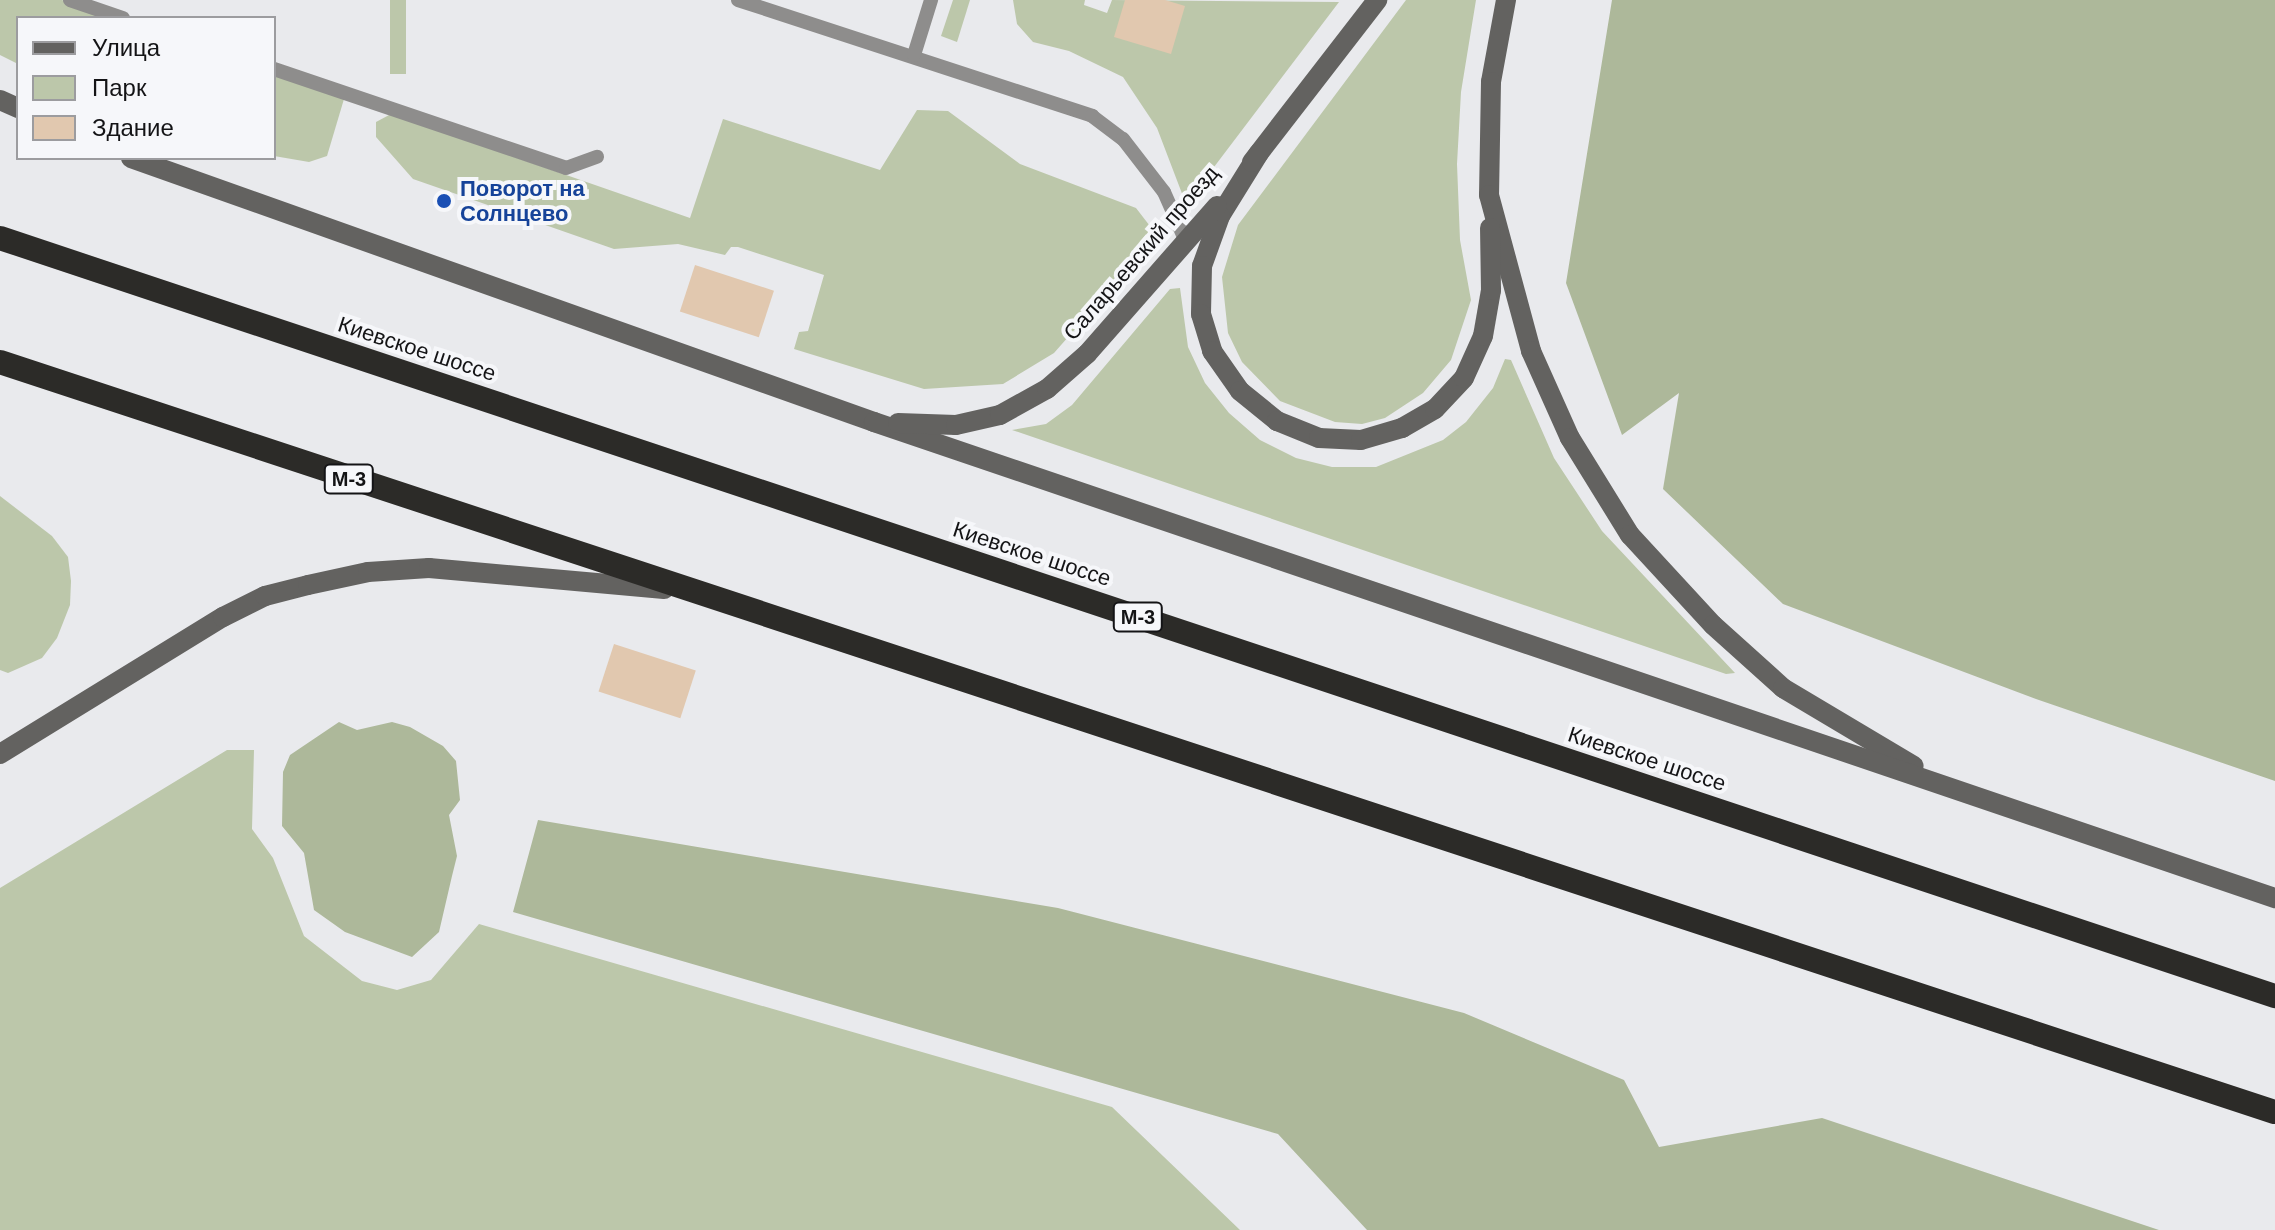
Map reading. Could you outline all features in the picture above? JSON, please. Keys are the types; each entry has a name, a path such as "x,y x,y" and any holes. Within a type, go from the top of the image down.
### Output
{"highway":[{"name":"Киевское шоссе","path":"0,238 2275,996"},
{"name":"М-3","path":"0,362 698,596 2275,1112"}],"main road":[{"name":"Саларьевский проезд","path":"874,422 956,425 1012,409 1047,389 1087,354 1187,244 1377,0"},
{"path":"1259,153 1220,216 1202,266 1201,314 1212,351 1240,391 1277,421 1319,438 1361,440 1402,428 1435,409 1464,378 1483,336 1491,290 1491,82 1506,0"},
{"path":"137,160 874,422 2275,898"},
{"path":"1489,195 1531,351 1570,438 1630,535 1713,625 1783,688 1867,742 1975,798"},
{"path":"0,754 223,617 265,596 308,585 368,572 445,568 698,596"}],"lane":[{"path":"70,0 117,16"},
{"path":"738,0 914,55 1092,116 1123,139 1164,192 1187,244"},
{"path":"914,55 931,0"},
{"path":"276,70 566,168 597,157"}],"green space":[{"path":"0,0 62,0 107,16 16,16 16,63 0,55"},
{"path":"390,0 406,0 406,74 390,74"},
{"path":"953,0 970,0 957,42 941,36"},
{"path":"1013,0 1085,0 1084,5 1107,13 1112,0 1339,2 1186,204 1157,128 1123,77 1069,51 1033,42 1017,24"},
{"path":"1406,0 1476,0 1461,92 1457,164 1460,240 1471,300 1451,360 1423,393 1385,418 1362,424 1335,422 1280,401 1242,362 1228,333 1222,277 1238,225"},
{"path":"1612,0 2275,0 2275,781 2036,699 1783,604 1663,489 1679,393 1622,435 1566,283"},
{"path":"276,75 344,99 327,156 309,162 276,156"},
{"path":"917,110 948,111 1020,164 1136,208 1153,230 1151,243 1054,353 1003,384 924,389 794,349 799,332 808,331 824,275 738,247 731,247 725,255 678,244 614,249 413,179 376,137 376,122 391,114 690,218 723,119 880,170"},
{"path":"1180,288 1188,347 1205,383 1229,413 1260,440 1296,458 1332,467 1376,467 1443,440 1466,422 1493,388 1505,359 1511,360 1554,458 1602,531 1735,673 1726,674 1012,430 1046,424 1072,405 1170,289"},
{"path":"0,496 52,536 68,557 71,581 70,605 57,638 42,658 8,673 0,670"},
{"path":"339,722 357,730 392,722 410,727 443,746 456,761 460,800 449,815 457,856 439,932 412,957 345,932 314,910 304,853 282,826 283,772 290,755"},
{"path":"227,750 254,750 252,829 273,858 304,936 362,981 397,990 431,980 479,924 1112,1107 1240,1230 0,1230 0,888"},
{"path":"538,820 1058,908 1464,1013 1624,1080 1659,1147 1822,1118 2159,1230 1367,1230 1278,1134 513,912"}],"building":[{"path":"1125,0 1165,0 1185,6 1171,54 1114,37"},
{"path":"695,265 774,291 759,337 680,312"},
{"path":"614,644 696,671 680,718 599,692"}],"place":[{"name":"Поворот на Солнцево","path":"444,201"}]}
